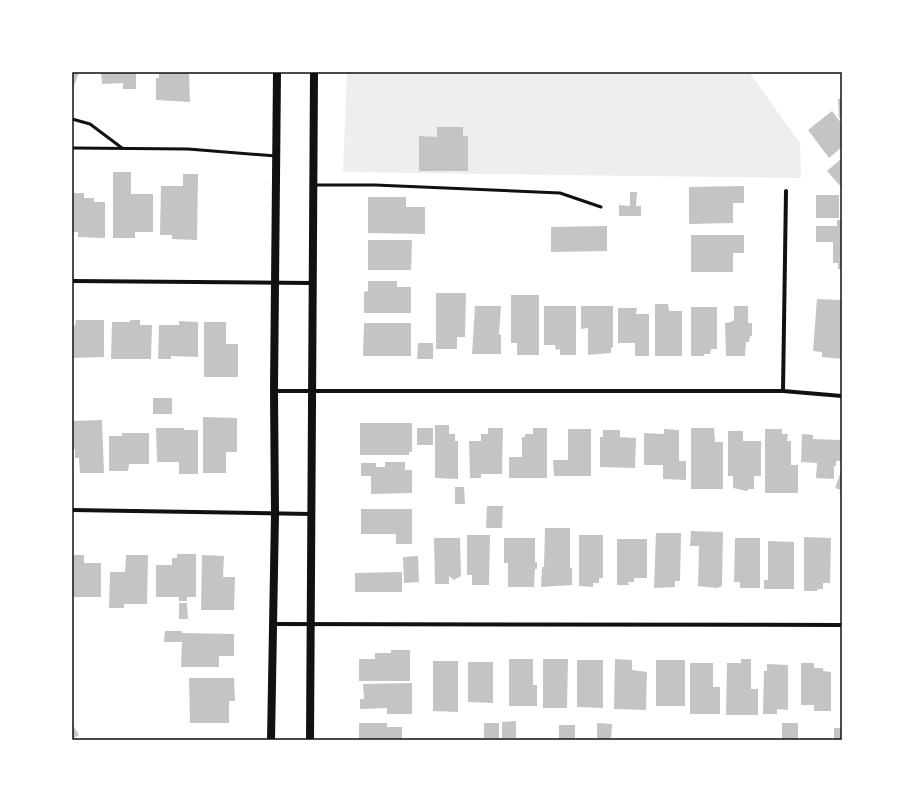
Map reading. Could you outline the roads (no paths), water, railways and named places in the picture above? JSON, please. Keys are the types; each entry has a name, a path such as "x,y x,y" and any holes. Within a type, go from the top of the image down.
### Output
{"main road":[{"path":"271,740 275,514 274,391 277,72"},
{"path":"310,740 314,72"}],"street":[{"path":"783,391 786,191"},
{"path":"72,281 313,283"},
{"path":"274,391 783,391 842,396"},
{"path":"72,510 312,514"},
{"path":"274,624 842,625"}],"lane":[{"path":"72,119 90,124 122,148"},
{"path":"72,148 188,149 277,156"},
{"path":"313,185 375,185 560,193 601,207"}]}
